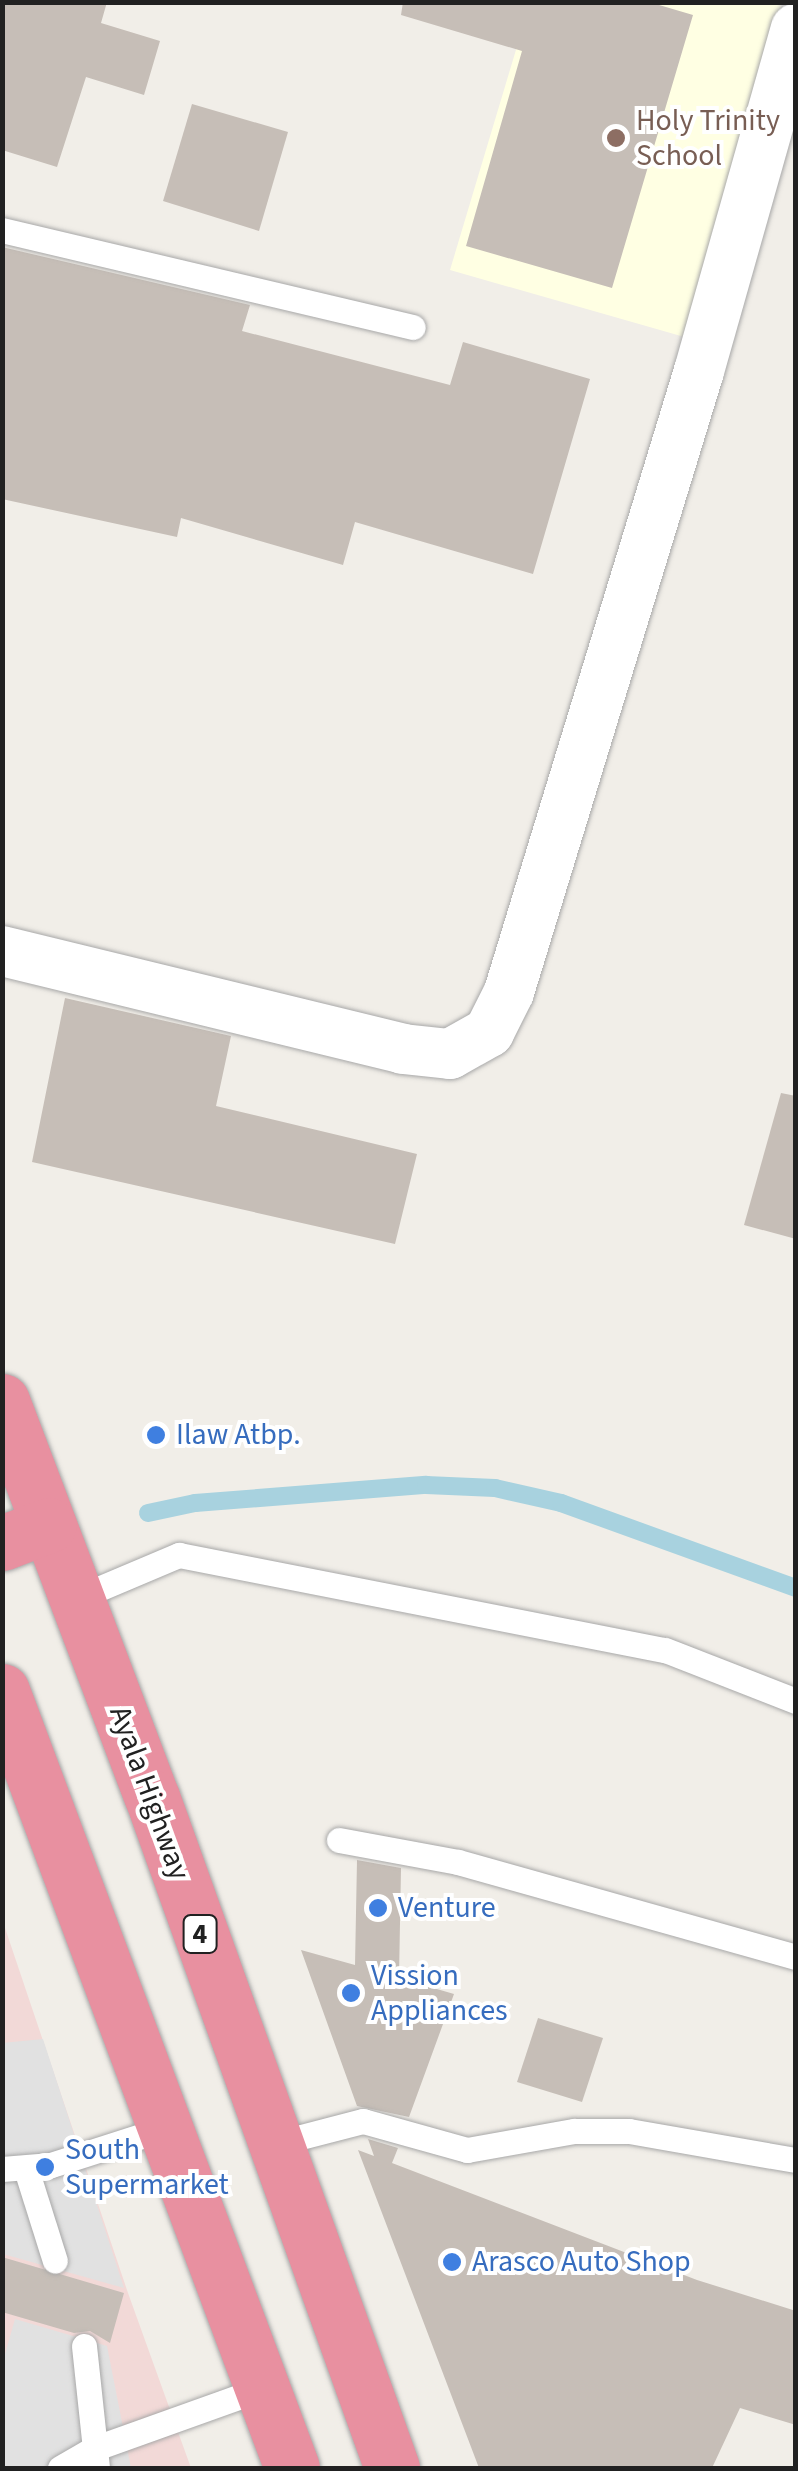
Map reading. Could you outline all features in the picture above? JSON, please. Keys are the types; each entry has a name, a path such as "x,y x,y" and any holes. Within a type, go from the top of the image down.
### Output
{"highway":[{"name":"Ayala Highway","path":"2,1402 26,1534 76,1598 392,2468"},
{"path":"2,1691 292,2468"}],"street":[{"path":"2,951 404,1049 450,1054 490,1032 509,992 601,691 796,28"}],"lane":[{"path":"2,230 413,328"},
{"path":"76,1598 179,1556 665,1650 796,1701"},
{"path":"340,1840 458,1862 796,1958"},
{"path":"274,2144 363,2121 467,2150 574,2131 629,2131 796,2160"},
{"path":"55,2262 14,2169 166,2128"},
{"path":"84,2346 95,2459"},
{"path":"60,2468 95,2459 261,2389"}],"shaded area":[{"name":"Holy Trinity School","path":"768,2 781,6 688,338 450,270 530,3"},
{"name":"South Supermarket","path":"2,1919 128,2293 191,2468 3,2468"},
{"path":"43,2039 124,2288 3,2254 2,2043"},
{"path":"15,2319 107,2346 131,2468 3,2468 3,2361"}],"building":[{"path":"2,2 107,2 101,23 160,41 144,95 86,77 57,167 2,150"},
{"path":"403,2 649,2 693,15 612,288 466,246 522,51 401,15"},
{"path":"192,104 288,132 259,231 163,201"},
{"path":"2,247 250,305 242,331 450,385 463,342 590,379 533,574 355,522 343,565 181,518 177,537 2,499"},
{"path":"65,998 231,1036 216,1106 417,1154 395,1244 32,1162"},
{"path":"781,1093 796,1096 796,1239 744,1225"},
{"path":"357,1860 401,1868 399,1978 454,1994 409,2117 357,2106 301,1950 355,1965"},
{"path":"538,2018 603,2038 582,2102 517,2082"},
{"path":"368,2139 398,2148 392,2163 697,2280 796,2311 796,2425 740,2408 712,2468 479,2468 358,2150 374,2156"},
{"path":"2,2257 124,2293 110,2343 90,2331 74,2333 2,2312"}],"waterway":[{"path":"148,1513 195,1503 426,1485 495,1488 561,1503 796,1588"}],"place":[{"name":"Holy Trinity School","path":"616,138"},
{"name":"Ilaw Atbp.","path":"156,1435"},
{"name":"Venture","path":"378,1908"},
{"name":"Vission Appliances","path":"351,1993"},
{"name":"South Supermarket","path":"45,2167"},
{"name":"Arasco Auto Shop","path":"452,2262"}]}
